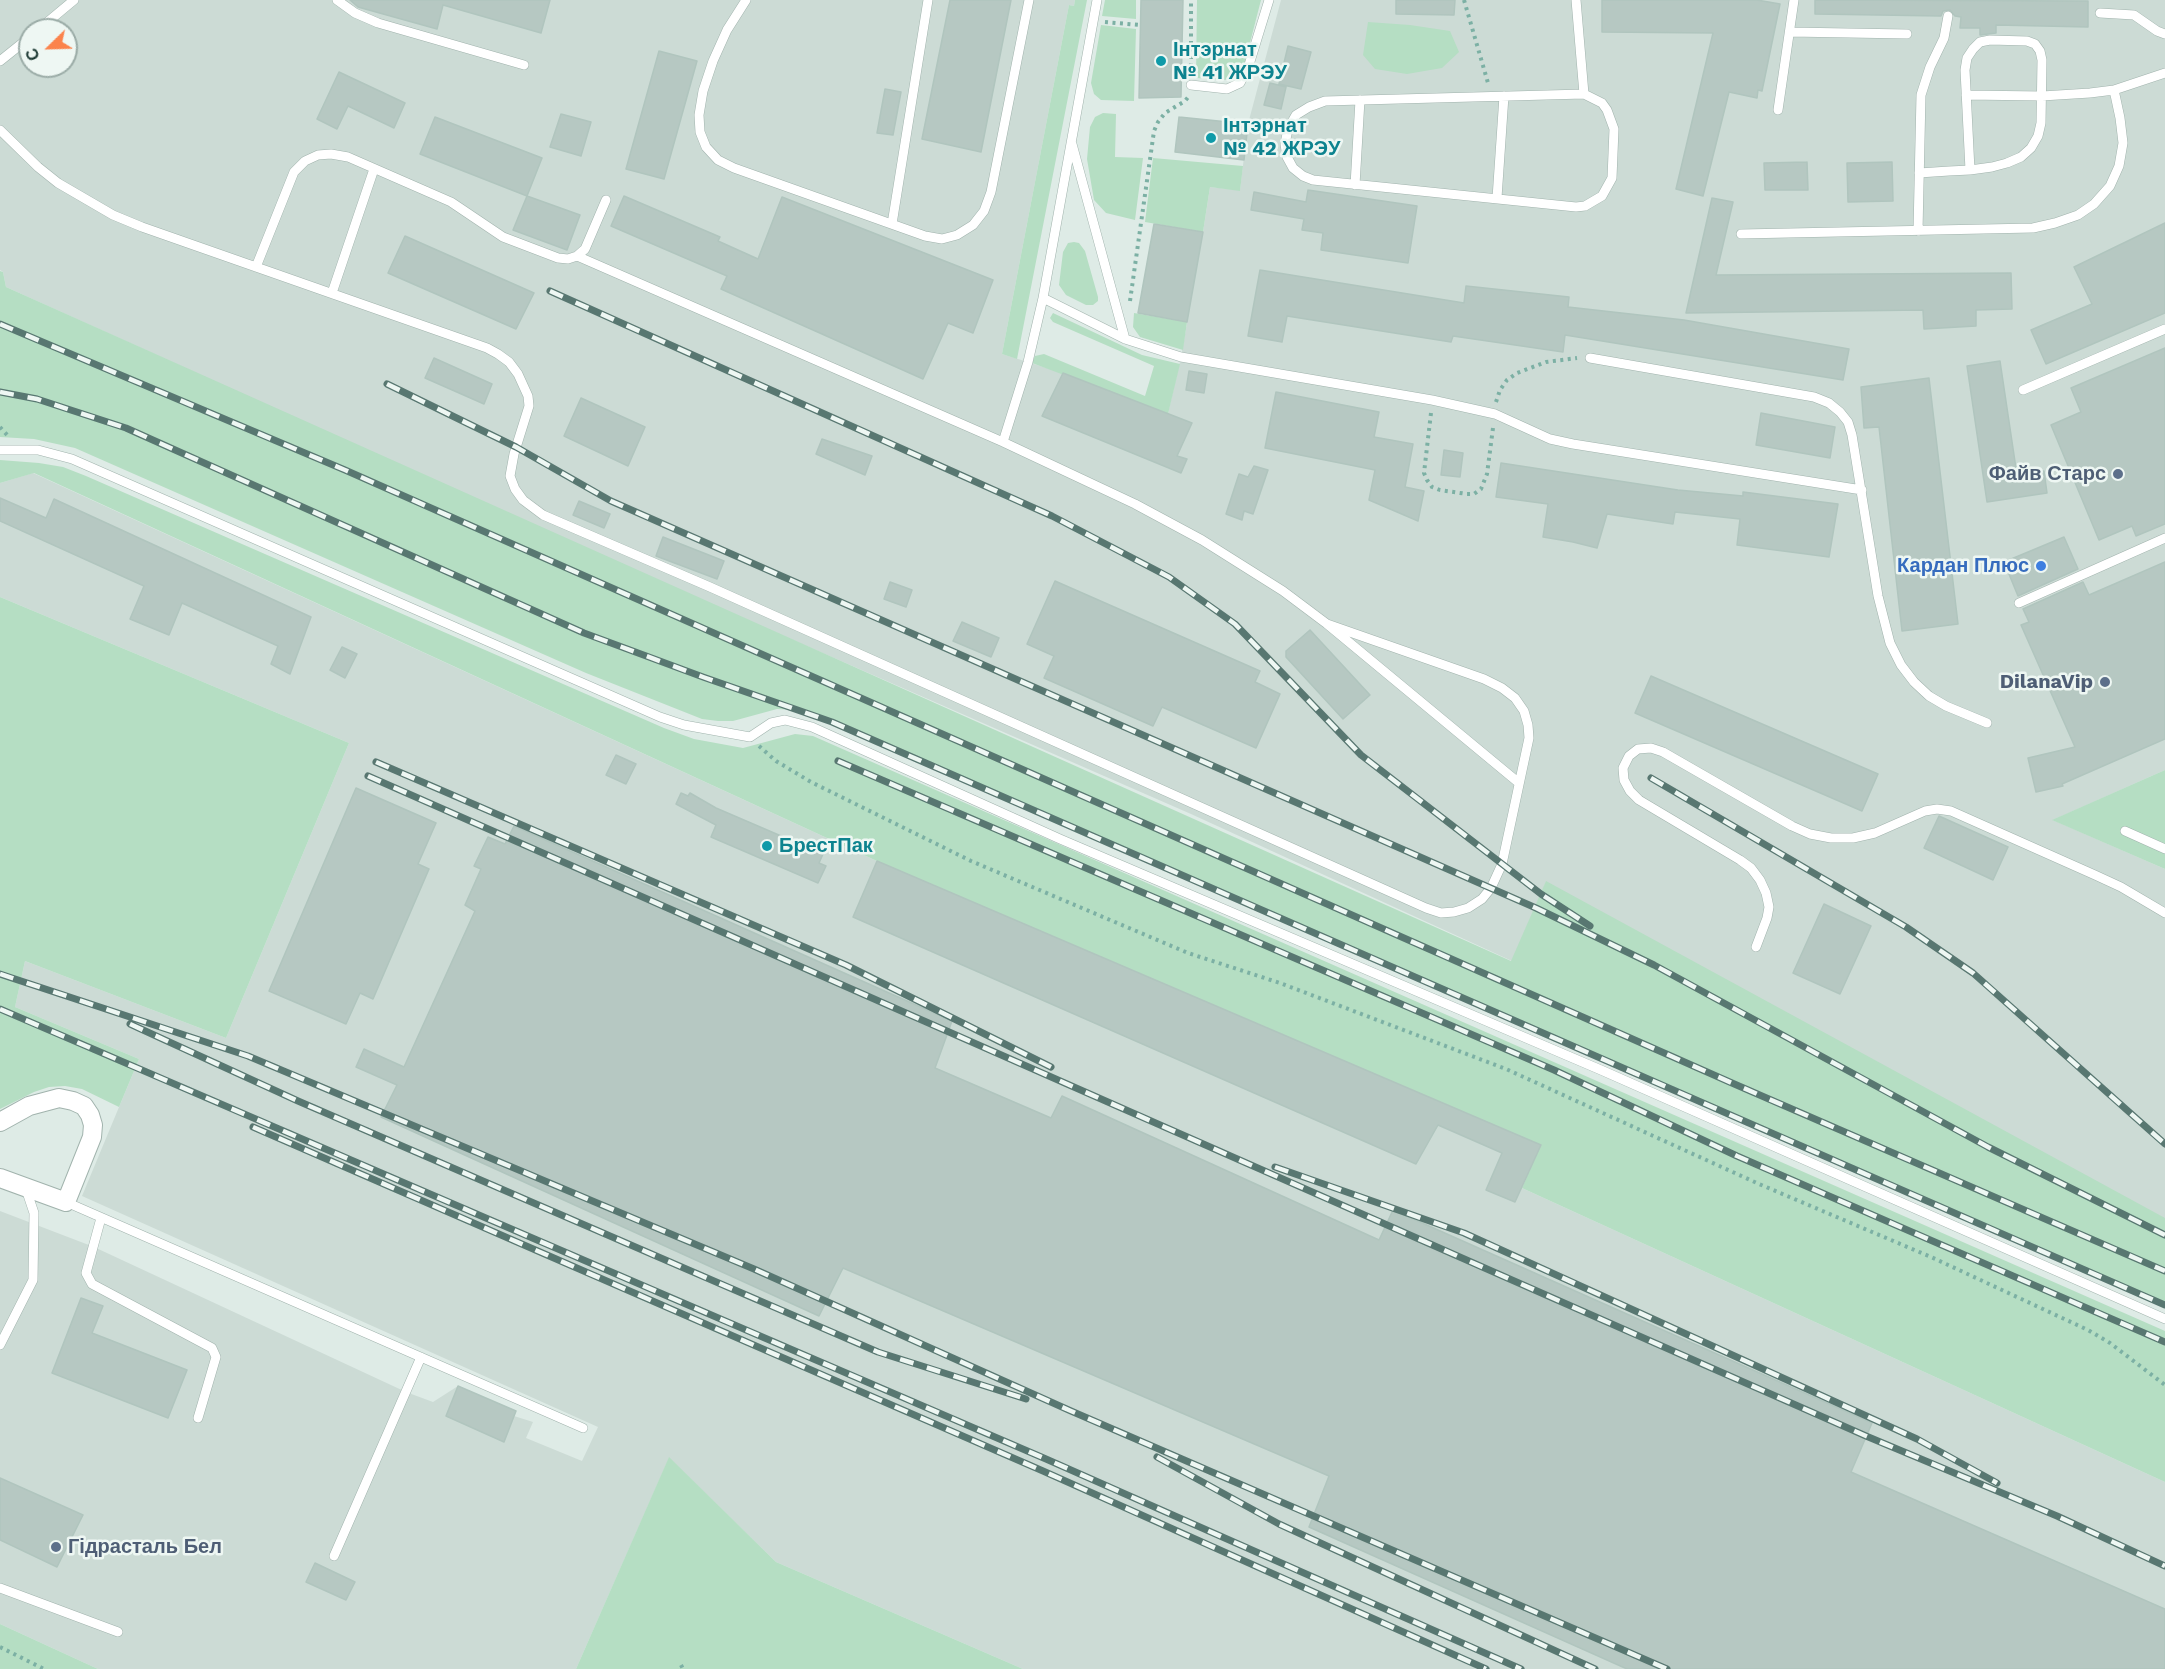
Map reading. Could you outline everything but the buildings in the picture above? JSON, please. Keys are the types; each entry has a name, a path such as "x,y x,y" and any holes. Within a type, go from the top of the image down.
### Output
{"street":[{"path":"0,1122 14,1113 45,1100 59,1098 84,1106 93,1125 92,1137 66,1202 0,1178"}],"lane":[{"path":"53,18 75,0"},
{"path":"337,0 355,13 378,23 524,65"},
{"path":"746,0 727,30 703,91 699,115 700,132 706,147 718,160 734,168 925,236 942,238 957,235 973,225 984,211 991,192 1029,0"},
{"path":"892,224 928,0"},
{"path":"1003,442 1028,362 1043,298 1097,0"},
{"path":"1191,85 1227,89 1240,83 1248,68 1269,0"},
{"path":"1576,0 1584,94"},
{"path":"1778,110 1794,0"},
{"path":"2100,13 2134,15 2165,34"},
{"path":"1918,231 1921,95 1930,67 1944,38 1948,16"},
{"path":"1790,32 1907,34"},
{"path":"1919,172 1970,170 2007,164 2021,157 2031,148 2038,136 2041,123 2042,60 2035,44 2027,41 1980,42 1967,58 1965,70 1970,170"},
{"path":"0,62 18,47"},
{"path":"1966,95 2065,96 2114,90 2165,73"},
{"path":"1741,234 2033,228 2078,215 2094,204 2110,186 2120,166 2122,143 2114,90"},
{"path":"1584,94 1602,103 1614,129 1612,178 1602,196 1585,206 1576,207 1313,180 1293,168 1287,157 1285,144 1288,129 1296,115 1309,107 1325,102 1504,96 1584,94"},
{"path":"1497,198 1504,96"},
{"path":"1355,185 1360,100"},
{"path":"0,130 58,183 104,210 142,227 487,348 509,362 524,386 529,406 514,454 510,476 523,500 543,515 721,592 1426,908 1441,913 1468,908 1482,899 1491,888 1502,864 1529,738 1524,711 1515,698 1484,679 1327,624"},
{"path":"1071,142 1125,339"},
{"path":"256,267 294,172 305,161 318,155 331,154 348,157 451,202 503,237 558,258 568,259 577,256 585,249 606,200"},
{"path":"332,293 374,169"},
{"path":"577,256 1003,442 1135,504 1202,540 1275,585 1327,624 1519,783"},
{"path":"1043,298 1125,339 1182,357 1432,400 1495,414 1550,439 1573,444 1862,490"},
{"path":"2023,390 2165,329"},
{"path":"1590,358 1814,397 1829,403 1840,412 1848,422 1852,435 1883,621 1890,643 1901,665 1929,696 1946,706 1987,723"},
{"path":"0,450 38,450 72,459 660,717 684,725 750,737 771,723 785,720 812,727 1060,839 1601,1070 2165,1320"},
{"path":"2019,603 2165,538"},
{"path":"1756,947 1769,907 1760,880 1751,868 1740,860 1639,800 1630,791 1624,780 1623,768 1629,756 1638,749 1651,748 1663,752 1810,834 1831,838 1853,838 1875,833 1925,811 1937,809 1951,811 2095,874 2165,913"},
{"path":"2125,831 2165,849"},
{"path":"0,1345 33,1280 34,1213 25,1187"},
{"path":"66,1202 583,1428"},
{"path":"100,1218 86,1273 92,1284 212,1348 216,1357 198,1418"},
{"path":"334,1556 422,1357"},
{"path":"0,1588 118,1632"}],"path":[{"path":"1191,0 1191,85"},
{"path":"1464,0 1492,96"},
{"path":"1093,21 1140,25"},
{"path":"1129,304 1151,142 1158,122 1171,108"},
{"path":"1432,400 1424,473 1427,480 1432,487 1440,490 1474,494 1481,489 1487,474 1500,390 1507,380 1531,366 1559,359 1590,358"},
{"path":"750,737 776,761 791,771 971,861 1188,953 1280,983 1506,1069 1759,1184 1930,1257 2068,1320 2110,1343 2165,1385"},
{"path":"0,1647 44,1669"}],"shaded area":[{"path":"0,0 1075,0 1074,6 1069,5 1002,354 1063,373 1168,413 1187,323 1138,313 1154,224 1203,232 1210,187 1240,190 1248,124 1281,0 2165,0 2165,770 2053,820 2165,869 2165,1223 1546,882 1512,961 1191,814 619,564 6,287 3,272 0,270"},
{"path":"33,473 877,861 1541,1145 1522,1188 2165,1482 2165,1669 1023,1669 776,1562 669,1458 576,1669 98,1669 0,1624 0,1211 94,1247 406,1392 433,1402 458,1386 516,1411 514,1416 533,1422 526,1438 582,1461 598,1427 82,1196 139,1059 15,1007 25,961 226,1038 349,743 0,597 0,483"}],"green space":[{"path":"1075,0 1087,0 1017,359 1002,354 1069,5 1074,6"},
{"path":"1105,0 1136,0 1136,19 1102,16"},
{"path":"1197,0 1261,0 1244,66 1241,73 1230,80 1196,78"},
{"path":"1368,22 1450,31 1459,52 1442,68 1407,74 1375,69 1363,55"},
{"path":"1101,25 1136,29 1134,101 1101,100 1094,94 1091,83"},
{"path":"1103,113 1116,114 1115,157 1143,158 1135,220 1106,213 1094,200 1087,159 1090,127 1095,117"},
{"path":"1153,158 1243,166 1240,191 1210,187 1203,232 1145,222"},
{"path":"1068,243 1079,243 1085,251 1098,297 1098,301 1093,305 1086,305 1066,295 1059,285 1063,252"},
{"path":"0,271 3,272 6,287 1511,961 1546,881 2165,1218 2165,1305 832,722 797,710 777,709 733,721 702,719 586,673 75,448 34,439 0,437"},
{"path":"1053,313 1142,355 1180,364 1168,414 1032,363 1035,356 1044,354 1145,396 1154,366 1053,322 1050,318"},
{"path":"1134,313 1187,322 1183,350 1140,337 1133,327"},
{"path":"0,460 63,467 86,476 664,728 694,739 743,748 795,734 813,736 2165,1331 2165,1482 1522,1188 1540,1146 877,861 34,473 0,483"},
{"path":"0,597 349,743 226,1038 25,961 15,1007 139,1059 119,1107 82,1089 65,1086 49,1087 34,1092 0,1109"},
{"path":"2165,770 2165,869 2052,820"},
{"path":"669,1457 776,1562 1023,1669 576,1669"},
{"path":"0,1624 98,1669 0,1669"}],"railway":[{"path":"550,291 1052,516 1169,577 1235,624 1361,755 1541,894 1590,926"},
{"path":"0,324 345,470 1732,1083 2165,1271"},
{"path":"387,384 516,447 611,501 1536,908 1654,965 1988,1147 2165,1235"},
{"path":"0,392 37,399 126,428 584,633 832,722 2165,1305"},
{"path":"838,761 1554,1070 1737,1156 2165,1342"},
{"path":"376,762 846,965 1051,1067"},
{"path":"368,776 1866,1436 2057,1516 2165,1566"},
{"path":"1651,778 1906,927 1973,973 2165,1144"},
{"path":"0,974 248,1056 754,1269 1071,1411 1667,1669"},
{"path":"0,1009 1046,1459 1521,1669"},
{"path":"130,1024 298,1101 878,1352 1026,1399"},
{"path":"253,1127 1043,1471 1486,1669"},
{"path":"1275,1167 1464,1233 1917,1439 1997,1483"},
{"path":"1157,1457 1279,1524 1595,1669"}],"place":[{"name":"Інтэрнат № 41 ЖРЭУ","path":"1161,61"},
{"name":"Інтэрнат № 42 ЖРЭУ","path":"1211,138"},
{"name":"Файв Старс","path":"2118,474"},
{"name":"Кардан Плюс","path":"2041,566"},
{"name":"DilanaVip","path":"2105,682"},
{"name":"БрестПак","path":"767,846"},
{"name":"Гідрасталь Бел","path":"56,1547"}]}
